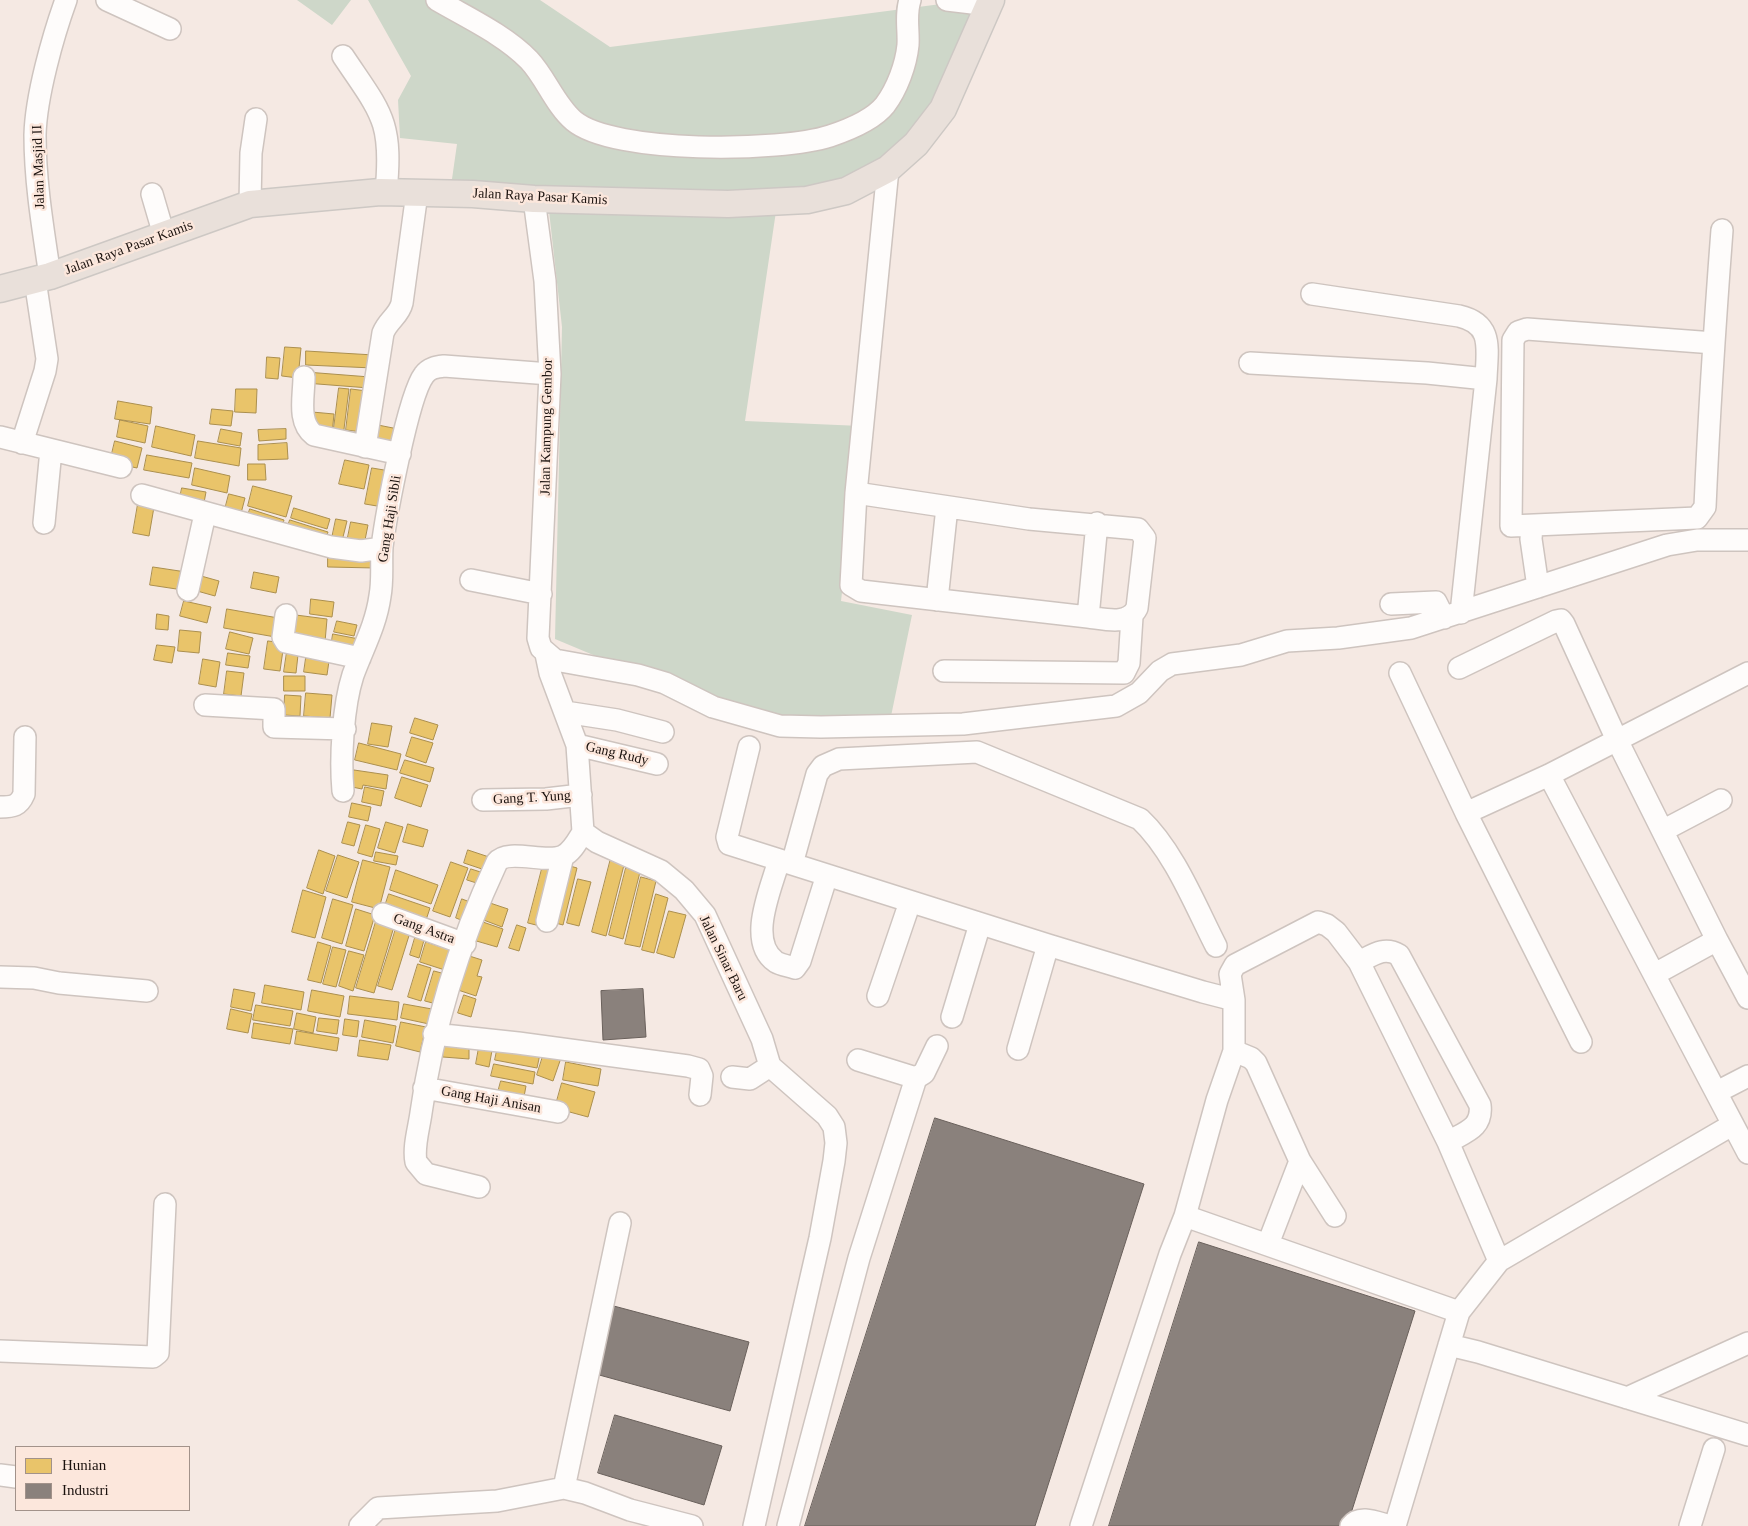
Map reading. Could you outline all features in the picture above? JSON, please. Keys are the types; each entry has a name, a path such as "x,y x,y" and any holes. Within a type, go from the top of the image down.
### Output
{"main road":[{"name":"Jalan Raya Pasar Kamis","path":"0,289 43,278 250,204 386,192 473,194 534,199 728,204 807,200 846,191 888,169 916,144 943,109 990,2"}],"street":[{"name":"Jalan Masjid II","path":"22,444 47,359 35,134 38,107 56,28 66,0"},
{"path":"107,0 170,28"},
{"path":"437,0 490,31 528,60 574,121 593,130 635,143 675,147 774,145 829,137 858,125 885,105 904,69 908,44 907,10 910,0"},
{"path":"947,0 990,2"},
{"path":"343,56 378,106 385,121 389,158 386,192"},
{"path":"250,204 251,154 256,119"},
{"path":"888,169 856,492 851,585 860,591 1088,618 1125,620 1132,617"},
{"path":"365,447 383,333 400,310 417,193"},
{"path":"152,194 164,235"},
{"name":"Jalan Kampung Gembor","path":"534,199 545,281 550,374 538,638 546,654"},
{"path":"1714,343 1527,329 1518,332 1514,340 1511,526 1697,518 1702,514 1705,507 1722,230"},
{"path":"1312,294 1459,316 1475,320 1484,331 1487,342 1486,379 1452,616"},
{"path":"1250,362 1427,373 1486,379"},
{"name":"Gang Haji Sibli","path":"343,791 340,767 348,694 360,658 369,639 380,597 382,548 400,454 416,389 424,374 433,368 444,366 550,374"},
{"path":"304,377 303,421 308,430 314,435 400,454"},
{"path":"0,437 22,444 121,467"},
{"path":"44,523 51,450"},
{"path":"856,492 1029,518 1096,523 1138,529 1145,538 1137,608 1132,617 1129,663 1124,673 944,671"},
{"path":"142,495 205,514 331,547 361,551 382,548"},
{"path":"937,600 947,507"},
{"path":"188,590 205,514"},
{"path":"1088,618 1096,523"},
{"path":"1532,526 1531,539 1538,587"},
{"path":"546,654 565,663 638,675 665,683 714,707 780,726 963,724 1116,706 1138,693 1160,672 1172,664 1241,655 1287,641 1355,636 1411,628 1452,616 1635,553 1667,545 1713,539 1748,540"},
{"path":"471,580 541,594"},
{"path":"1390,604 1436,602 1452,616"},
{"path":"286,615 283,637 286,642 360,658"},
{"path":"1460,668 1561,620 1617,740 1748,998"},
{"path":"546,654 550,673 577,745 583,832 563,856 547,921"},
{"path":"1400,673 1466,813 1581,1042"},
{"path":"1466,813 1549,774 1748,673"},
{"path":"206,705 274,709 274,727 345,729"},
{"path":"565,712 617,720 663,732"},
{"path":"0,807 13,807 21,801 24,794 25,737"},
{"name":"Gang Rudy","path":"577,745 657,764"},
{"path":"749,747 727,838 729,844 980,924 1234,1000"},
{"path":"827,876 800,961 795,968 776,962 765,946 760,926 786,862 816,774 823,766 839,758 977,752 1140,819 1154,832 1169,857 1216,946"},
{"path":"1549,774 1748,1153"},
{"name":"Gang T. Yung","path":"484,800 546,799 581,795"},
{"path":"1664,830 1721,800"},
{"name":"Jalan Sinar Baru","path":"583,832 597,842 661,871 684,890 705,915 762,1039 770,1066"},
{"path":"479,1187 426,1174 417,1167 415,1156 424,1088 434,1034 465,944 500,859 506,856 552,859 563,856"},
{"path":"878,996 910,902"},
{"name":"Gang Astra","path":"383,914 465,944"},
{"path":"1081,1526 1170,1254 1185,1216 1217,1100 1234,1051 1234,1000 1230,974 1235,964 1318,922 1336,932 1358,962 1448,1142 1499,1261"},
{"path":"952,1017 980,924"},
{"path":"1654,974 1717,940"},
{"path":"1018,1049 1048,945"},
{"path":"1358,962 1382,951 1392,950 1399,954 1480,1105 1481,1116 1477,1125 1448,1142"},
{"path":"0,977 34,978 59,983 147,991"},
{"path":"434,1034 518,1042 688,1066 699,1069 702,1076 700,1095"},
{"path":"788,1526 860,1258 916,1078 924,1073 937,1046"},
{"path":"1234,1051 1256,1062 1300,1161 1335,1216"},
{"path":"858,1060 916,1078"},
{"path":"732,1078 750,1079 770,1066 827,1116 834,1127 836,1142 820,1238 754,1526"},
{"path":"1717,1092 1748,1076"},
{"name":"Gang Haji Anisan","path":"424,1088 558,1112"},
{"path":"1395,1526 1459,1312 1499,1261 1732,1125"},
{"path":"1268,1244 1300,1161"},
{"path":"0,1351 153,1357 158,1353 165,1204"},
{"path":"1185,1216 1459,1312"},
{"path":"564,1488 620,1223"},
{"path":"1626,1398 1748,1343"},
{"path":"1449,1345 1748,1436"},
{"path":"1690,1526 1714,1449"},
{"path":"0,1475 15,1477"},
{"path":"360,1526 378,1508 497,1501 564,1488 586,1493 630,1510 692,1526"},
{"path":"1352,1526 1355,1521 1362,1519 1390,1526"}],"green space":[{"path":"297,0 351,0 332,25"},
{"path":"368,0 540,0 610,47 972,0 990,0 888,185 779,191 745,421 861,426 841,601 912,615 890,721 801,726 708,703 555,639 562,327 547,193 451,186 457,144 400,138 398,100 411,76"}],"building: Hunian":[{"path":"285,347 301,348 298,378 282,376"},
{"path":"306,351 374,355 373,368 306,365"},
{"path":"267,357 280,358 278,379 266,378"},
{"path":"306,372 370,377 369,388 305,383"},
{"path":"339,388 349,389 343,437 333,436"},
{"path":"236,389 257,389 256,413 235,412"},
{"path":"351,389 367,391 362,432 346,430"},
{"path":"118,401 152,407 150,424 115,419"},
{"path":"212,409 233,411 231,426 210,424"},
{"path":"312,412 334,414 332,434 310,431"},
{"path":"120,420 148,426 145,443 117,437"},
{"path":"373,424 403,430 400,445 370,439"},
{"path":"156,426 195,435 191,456 152,447"},
{"path":"221,429 242,433 240,446 218,442"},
{"path":"286,429 286,439 259,441 258,430"},
{"path":"115,441 142,448 137,468 110,462"},
{"path":"198,441 241,448 239,466 195,458"},
{"path":"287,443 288,459 258,460 258,445"},
{"path":"147,455 192,463 189,478 144,470"},
{"path":"345,460 369,465 364,489 339,484"},
{"path":"248,464 265,464 266,480 248,480"},
{"path":"195,468 230,476 227,493 192,485"},
{"path":"372,468 390,471 383,507 365,504"},
{"path":"253,486 292,496 286,517 248,506"},
{"path":"182,488 206,492 203,508 179,503"},
{"path":"229,494 245,498 239,521 223,517"},
{"path":"138,504 154,507 149,536 133,533"},
{"path":"294,508 330,519 327,529 291,518"},
{"path":"250,509 284,520 280,533 246,522"},
{"path":"336,519 347,521 341,545 331,543"},
{"path":"290,520 328,532 324,545 286,532"},
{"path":"351,522 368,525 364,545 347,542"},
{"path":"328,553 375,554 375,568 328,567"},
{"path":"153,567 186,572 183,590 150,585"},
{"path":"254,572 279,577 276,593 251,588"},
{"path":"194,574 219,581 215,596 190,589"},
{"path":"311,599 334,602 332,617 310,614"},
{"path":"184,601 211,607 207,623 180,616"},
{"path":"227,609 284,619 281,638 224,628"},
{"path":"157,614 169,616 168,630 156,629"},
{"path":"288,614 327,619 325,642 285,637"},
{"path":"337,621 357,625 354,636 334,632"},
{"path":"180,630 201,632 199,653 178,651"},
{"path":"230,632 253,638 249,654 226,649"},
{"path":"333,634 359,639 356,652 331,647"},
{"path":"268,641 284,643 280,671 264,669"},
{"path":"157,645 175,647 172,663 154,660"},
{"path":"288,645 299,646 296,673 284,672"},
{"path":"228,653 250,656 248,668 226,665"},
{"path":"306,658 329,661 327,675 304,672"},
{"path":"203,659 220,662 216,687 199,684"},
{"path":"227,671 244,673 241,696 224,694"},
{"path":"284,676 305,676 305,691 284,691"},
{"path":"306,693 332,695 330,718 304,716"},
{"path":"285,695 301,696 300,716 284,715"},
{"path":"415,718 438,725 433,740 410,733"},
{"path":"372,723 392,726 388,747 368,744"},
{"path":"412,737 433,743 426,763 406,756"},
{"path":"359,743 401,754 397,770 355,760"},
{"path":"405,760 434,768 430,782 400,773"},
{"path":"354,770 388,775 386,789 363,785 362,789 352,787"},
{"path":"402,777 428,785 421,807 395,798"},
{"path":"365,787 384,791 381,806 362,802"},
{"path":"352,803 371,807 368,821 349,817"},
{"path":"348,822 360,825 354,846 342,843"},
{"path":"386,822 403,827 395,853 378,848"},
{"path":"408,824 428,830 423,847 403,842"},
{"path":"366,825 380,829 372,857 358,853"},
{"path":"319,850 335,856 323,894 307,888"},
{"path":"468,850 495,859 491,872 464,863"},
{"path":"376,852 398,856 396,865 374,861"},
{"path":"338,855 359,862 347,898 326,891"},
{"path":"611,858 625,861 606,936 592,932"},
{"path":"363,860 390,867 379,909 352,902"},
{"path":"451,862 468,868 450,917 433,911"},
{"path":"563,864 577,868 563,925 548,921"},
{"path":"543,865 559,869 544,927 528,923"},
{"path":"626,868 640,872 623,939 609,935"},
{"path":"471,869 490,875 486,886 467,880"},
{"path":"396,870 438,885 431,904 390,890"},
{"path":"641,877 656,881 640,947 625,944"},
{"path":"578,879 591,882 579,926 567,923"},
{"path":"303,890 326,897 315,938 292,932"},
{"path":"389,894 430,908 424,926 383,912"},
{"path":"656,894 668,898 654,953 642,950"},
{"path":"333,899 353,905 342,944 322,938"},
{"path":"462,899 478,905 471,924 456,918"},
{"path":"487,902 508,909 502,927 481,919"},
{"path":"356,909 375,915 364,951 346,946"},
{"path":"669,911 686,915 674,958 657,953"},
{"path":"378,915 396,920 374,993 356,988"},
{"path":"480,921 503,929 497,947 473,940"},
{"path":"398,922 412,926 392,990 378,986"},
{"path":"517,925 526,928 519,951 509,948"},
{"path":"417,931 426,933 419,958 410,955"},
{"path":"318,942 331,946 321,983 308,980"},
{"path":"426,942 457,952 451,972 420,962"},
{"path":"333,947 346,950 336,987 323,984"},
{"path":"349,951 364,955 353,991 339,986"},
{"path":"463,954 482,960 477,976 482,977 476,996 452,988"},
{"path":"418,964 431,968 421,1001 408,997"},
{"path":"434,971 449,975 440,1005 425,1001"},
{"path":"265,985 304,992 301,1010 262,1003"},
{"path":"234,989 255,993 251,1011 231,1007"},
{"path":"312,990 344,996 340,1017 308,1011"},
{"path":"464,995 476,999 471,1017 458,1013"},
{"path":"350,996 399,1002 397,1020 348,1014"},
{"path":"404,1004 432,1009 429,1024 401,1018"},
{"path":"256,1005 293,1011 290,1026 253,1020"},
{"path":"231,1009 252,1014 248,1033 227,1029"},
{"path":"297,1013 316,1017 313,1033 294,1029"},
{"path":"319,1018 339,1020 337,1034 317,1031"},
{"path":"345,1019 359,1021 357,1037 343,1035"},
{"path":"365,1020 396,1026 393,1043 362,1037"},
{"path":"401,1022 426,1027 420,1052 396,1046"},
{"path":"254,1023 293,1029 290,1044 252,1038"},
{"path":"297,1031 339,1038 337,1051 295,1044"},
{"path":"444,1039 469,1040 469,1059 443,1057"},
{"path":"360,1040 391,1045 388,1060 358,1056"},
{"path":"480,1042 493,1045 489,1067 476,1064"},
{"path":"498,1046 540,1054 537,1068 495,1060"},
{"path":"544,1053 561,1058 553,1081 537,1075"},
{"path":"566,1062 601,1069 598,1086 563,1080"},
{"path":"494,1064 535,1072 533,1084 491,1076"},
{"path":"501,1081 526,1086 523,1102 497,1096"},
{"path":"562,1083 595,1092 588,1117 555,1108"}],"building: Industri":[{"path":"643,989 646,1037 603,1040 601,991"},
{"path":"935,1118 1144,1184 1035,1526 805,1526"},
{"path":"1199,1242 1415,1311 1347,1526 1109,1526"},
{"path":"610,1305 749,1342 730,1411 592,1373"},
{"path":"615,1415 722,1446 704,1505 598,1473"}]}
